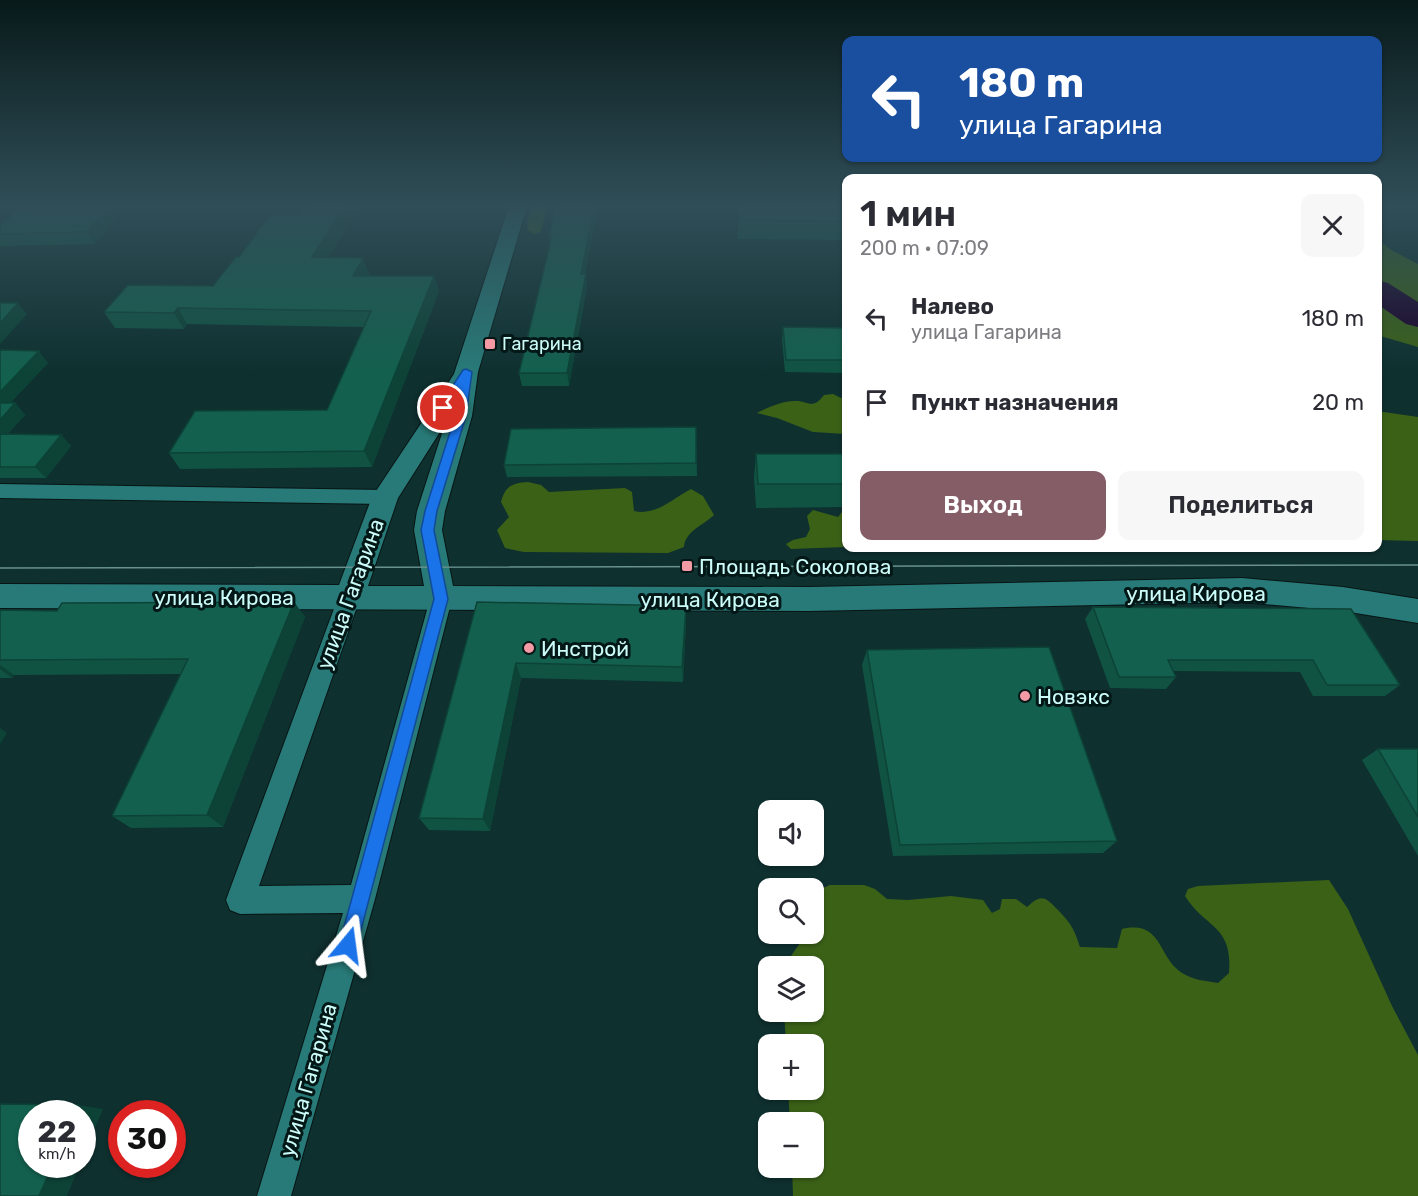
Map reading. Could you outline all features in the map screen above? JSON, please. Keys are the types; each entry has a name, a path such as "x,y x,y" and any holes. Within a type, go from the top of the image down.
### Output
{"street":[{"name":"улица Гагарина","path":"274,1196 362,899 441,599 428,530 431,511 460,416 466,372 501,262"},
{"name":"улица Гагарина","path":"362,899 240,900 385,497 466,372"},
{"path":"0,491 385,497"},
{"name":"улица Кирова","path":"0,596 441,599 808,598 1242,590 1344,599 1418,611"}],"green space":[{"path":"1382,262 1414,262 1418,264 1418,347 1382,336"},
{"path":"833,394 842,398 842,434 813,432 757,413 790,401 813,404 824,395"},
{"path":"1382,412 1418,417 1418,541 1382,540"},
{"path":"528,482 541,485 549,492 625,488 632,492 634,511 642,512 664,506 691,489 703,496 714,515 691,532 684,547 668,553 524,552 505,548 497,530 509,517 501,502 510,486"},
{"path":"813,510 838,517 842,512 842,547 791,549 786,544 806,537 810,529 807,516"},
{"path":"1329,880 1348,909 1392,1006 1418,1055 1418,1196 793,1196 792,1178 824,1178 824,1112 789,1112 789,1100 824,1100 824,1034 785,1034 785,1022 824,1022 824,956 791,956 799,944 824,944 824,888 830,885 864,885 875,889 887,899 908,900 951,896 983,900 992,913 1000,909 1002,899 1016,899 1027,907 1043,898 1054,906 1069,923 1080,947 1117,948 1122,929 1145,930 1152,935 1174,966 1182,973 1195,979 1218,983 1229,973 1227,945 1216,929 1185,896 1188,889 1198,886"}],"building":[{"path":"232,262 361,262 353,276 434,276 364,451 169,453 195,411 327,410 371,311 178,308 174,313 104,312 128,285 213,286"},
{"path":"546,262 583,262 581,274 586,274 567,373 519,373"},
{"path":"0,303 18,303 0,323"},
{"path":"783,327 842,328 842,360 786,360"},
{"path":"0,350 39,351 0,392"},
{"path":"0,403 15,403 0,420"},
{"path":"696,427 696,463 504,465 511,429"},
{"path":"0,434 61,435 35,467 0,467"},
{"path":"756,454 842,454 842,484 758,484"},
{"path":"294,602 207,815 112,816 188,659 0,660 0,610 57,611 62,603"},
{"path":"477,602 686,606 682,667 516,663 483,819 419,818"},
{"path":"1093,607 1351,609 1400,685 1327,685 1313,660 1168,660 1176,677 1119,677"},
{"path":"1049,647 1117,841 900,845 867,650"},
{"path":"1378,749 1418,749 1418,817"},
{"path":"0,1104 18,1104 18,1178 47,1178 39,1196 0,1196"}],"waterway":[{"path":"1382,293 1418,317"}],"tram line":[{"path":"0,568 1418,565"}],"place":[{"name":"Гагарина","path":"490,344"},
{"name":"Площадь Соколова","path":"687,566"},
{"name":"Инстрой","path":"529,648"},
{"name":"Новэкс","path":"1025,696"}],"route":[{"path":"348,945 441,599 428,530 431,511 460,416 466,372 443,408"}]}
